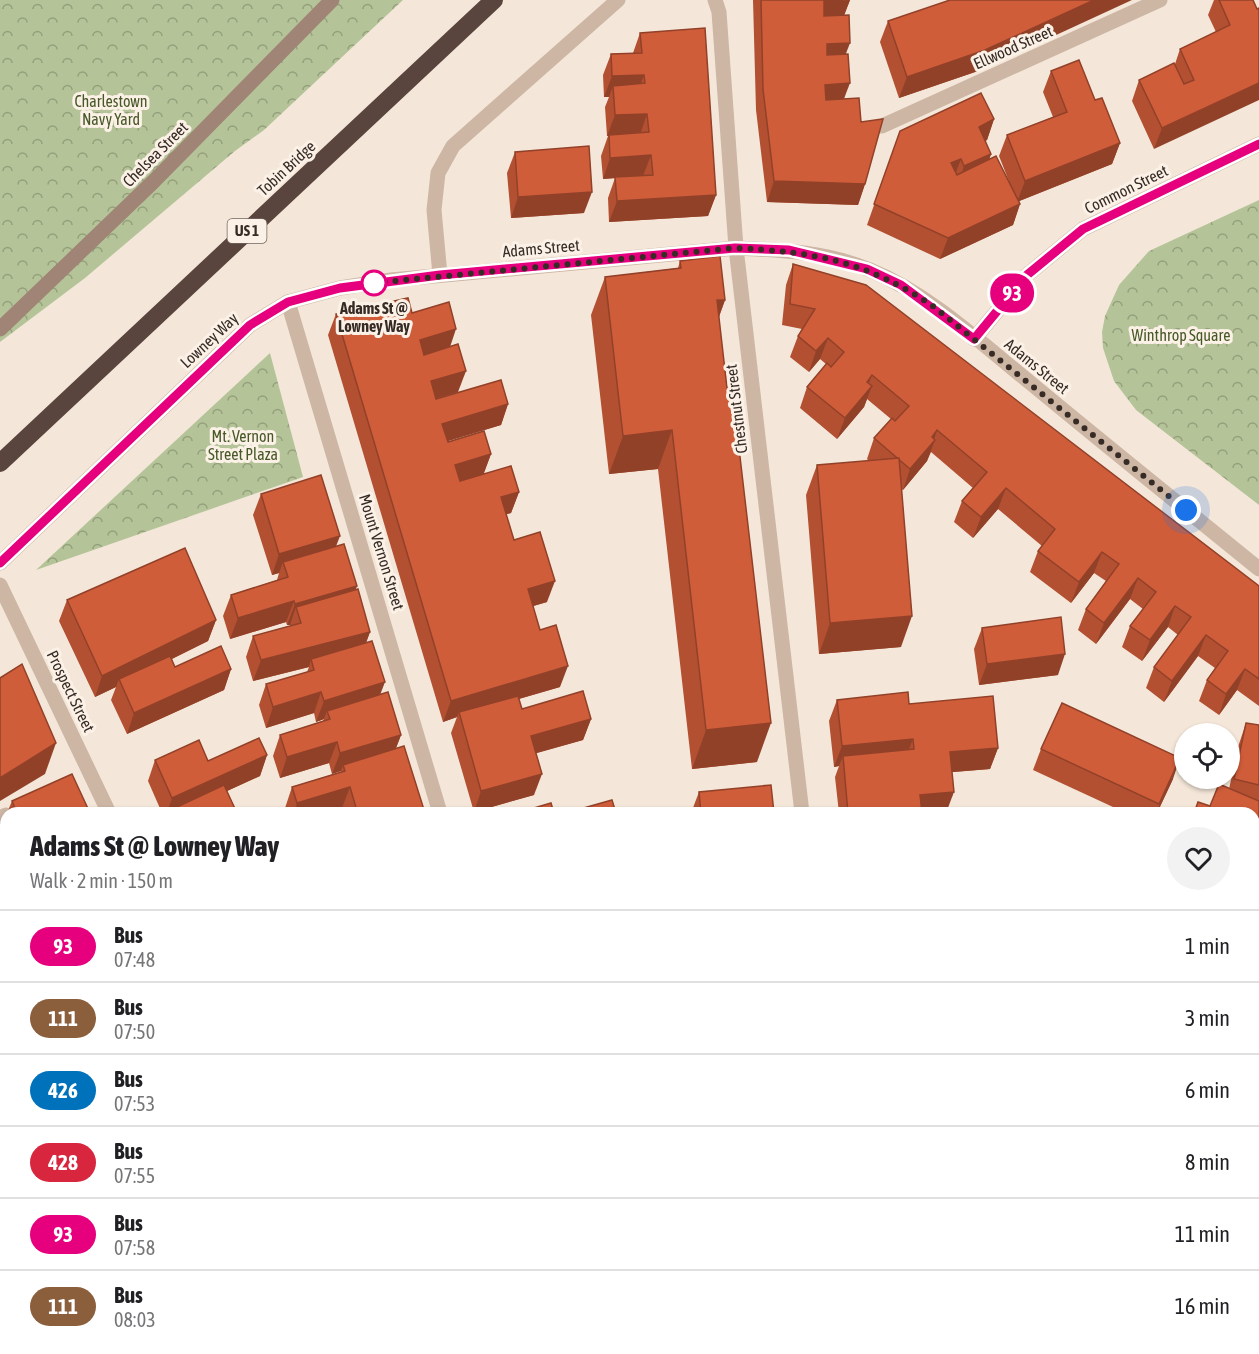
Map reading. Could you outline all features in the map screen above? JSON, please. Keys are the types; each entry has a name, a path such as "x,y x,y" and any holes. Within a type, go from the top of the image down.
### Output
{"highway":[{"name":"Tobin Bridge","path":"0,457 477,0"},
{"name":"Tobin Bridge","path":"0,463 494,0"}],"main road":[{"name":"Chelsea Street","path":"0,329 154,181 332,0"}],"street":[{"path":"440,275 434,210 438,173 453,146 618,0"},
{"name":"Chestnut Street","path":"715,0 719,12 735,248 801,807"},
{"name":"Ellwood Street","path":"882,126 1160,0"},
{"name":"Common Street","path":"974,339 1027,275 1083,229 1259,144"},
{"name":"Adams Street","path":"440,275 735,248 789,250 867,269 901,285 974,339 1259,569"},
{"name":"Lowney Way","path":"0,563 250,325 288,302 340,288 440,275"},
{"name":"Mount Vernon Street","path":"288,302 438,807"},
{"name":"Prospect Street","path":"0,585 83,771 105,807"}],"green space":[{"name":"Charlestown Navy Yard","path":"0,0 403,0 264,130 235,151 85,278 0,342"},
{"name":"Winthrop Square","path":"1259,200 1259,505 1136,410 1114,381 1103,348 1102,332 1105,316 1119,285 1149,251"},
{"name":"Mt. Vernon Street Plaza","path":"270,353 303,477 36,570"}],"building":[{"path":"761,0 843,0 824,1 824,16 849,15 850,43 827,44 827,55 848,54 850,83 825,85 826,100 859,98 861,122 883,119 865,184 774,181 763,89"},
{"path":"950,0 1094,0 985,50 907,77 888,21"},
{"path":"1219,0 1253,0 1257,9 1259,8 1259,83 1162,128 1139,80 1174,63 1184,84 1194,80 1180,49 1230,25"},
{"path":"705,28 716,195 617,201 615,177 653,175 651,155 610,158 609,135 649,132 647,114 615,115 613,86 645,83 644,75 612,76 611,54 642,53 640,33"},
{"path":"1079,60 1095,100 1102,98 1120,143 1025,181 1007,135 1067,112 1051,71"},
{"path":"981,93 994,119 979,127 991,154 964,166 961,159 951,163 957,175 996,156 1020,204 948,238 874,204 900,131"},
{"path":"589,146 592,192 518,197 515,152"},
{"path":"720,256 725,300 717,300 727,388 732,388 771,723 706,730 672,430 623,436 605,277 681,268 680,261"},
{"path":"793,264 866,285 1259,586 1259,679 1245,669 1226,694 1207,680 1228,651 1206,635 1172,681 1154,667 1191,617 1175,606 1150,640 1130,626 1156,592 1138,578 1104,623 1086,609 1119,564 1102,552 1079,582 1038,551 1055,529 1006,488 981,517 962,501 987,472 937,430 932,437 935,440 910,469 874,438 892,418 895,421 909,406 872,375 867,382 872,386 845,418 807,387 827,363 831,367 844,352 828,338 816,351 798,336 815,309 790,304"},
{"path":"408,298 412,313 449,302 456,329 420,340 424,355 458,344 466,371 431,381 436,399 501,380 508,404 442,424 448,442 484,431 491,454 455,465 460,481 511,466 519,492 501,497 514,540 540,532 555,581 528,589 540,630 556,625 568,666 451,701 336,314"},
{"path":"899,458 912,616 830,623 817,465"},
{"path":"321,475 340,536 279,554 261,494"},
{"path":"344,544 357,586 295,604 294,601 238,618 231,595 288,577 283,562"},
{"path":"185,548 216,620 102,676 67,600"},
{"path":"358,589 370,632 261,660 253,636 301,623 296,607"},
{"path":"1061,617 1065,654 987,664 982,628"},
{"path":"372,641 385,682 324,701 321,692 273,707 266,684 314,670 311,659"},
{"path":"221,646 231,669 134,713 119,679 170,656 175,667"},
{"path":"22,664 56,743 0,778 0,678"},
{"path":"583,691 591,719 531,736 542,774 481,791 459,712 518,696 522,709"},
{"path":"388,692 401,735 340,753 337,742 287,757 280,735 330,719 327,711"},
{"path":"908,692 909,704 993,696 998,748 950,752 954,792 920,795 921,807 847,807 843,756 914,749 913,739 842,746 837,700"},
{"path":"1062,703 1174,755 1174,771 1159,804 1041,749"},
{"path":"1246,723 1259,725 1259,785 1240,780 1240,751"},
{"path":"259,738 267,755 172,798 155,760 199,740 208,761"},
{"path":"404,746 423,807 356,807 350,787 297,803 292,787 345,771 343,765"},
{"path":"72,774 87,807 14,807 12,801"},
{"path":"224,785 234,807 177,807"},
{"path":"771,785 773,807 700,807 699,792"},
{"path":"1217,789 1231,789 1259,801 1259,807 1196,807 1198,802 1210,806"},
{"path":"612,800 614,807 587,807"},
{"path":"551,803 552,807 537,807"}],"bus line":[{"name":"93","path":"0,563 250,325 288,302 340,288 440,275 735,248 789,250 867,269 901,285 934,307 974,339 1027,275 1083,229 1259,144"}],"place":[{"name":"Adams St @ Lowney Way","path":"374,283"}],"route":[{"path":"374,283 735,248 789,250 867,269 901,285 934,307 1186,510"}]}
